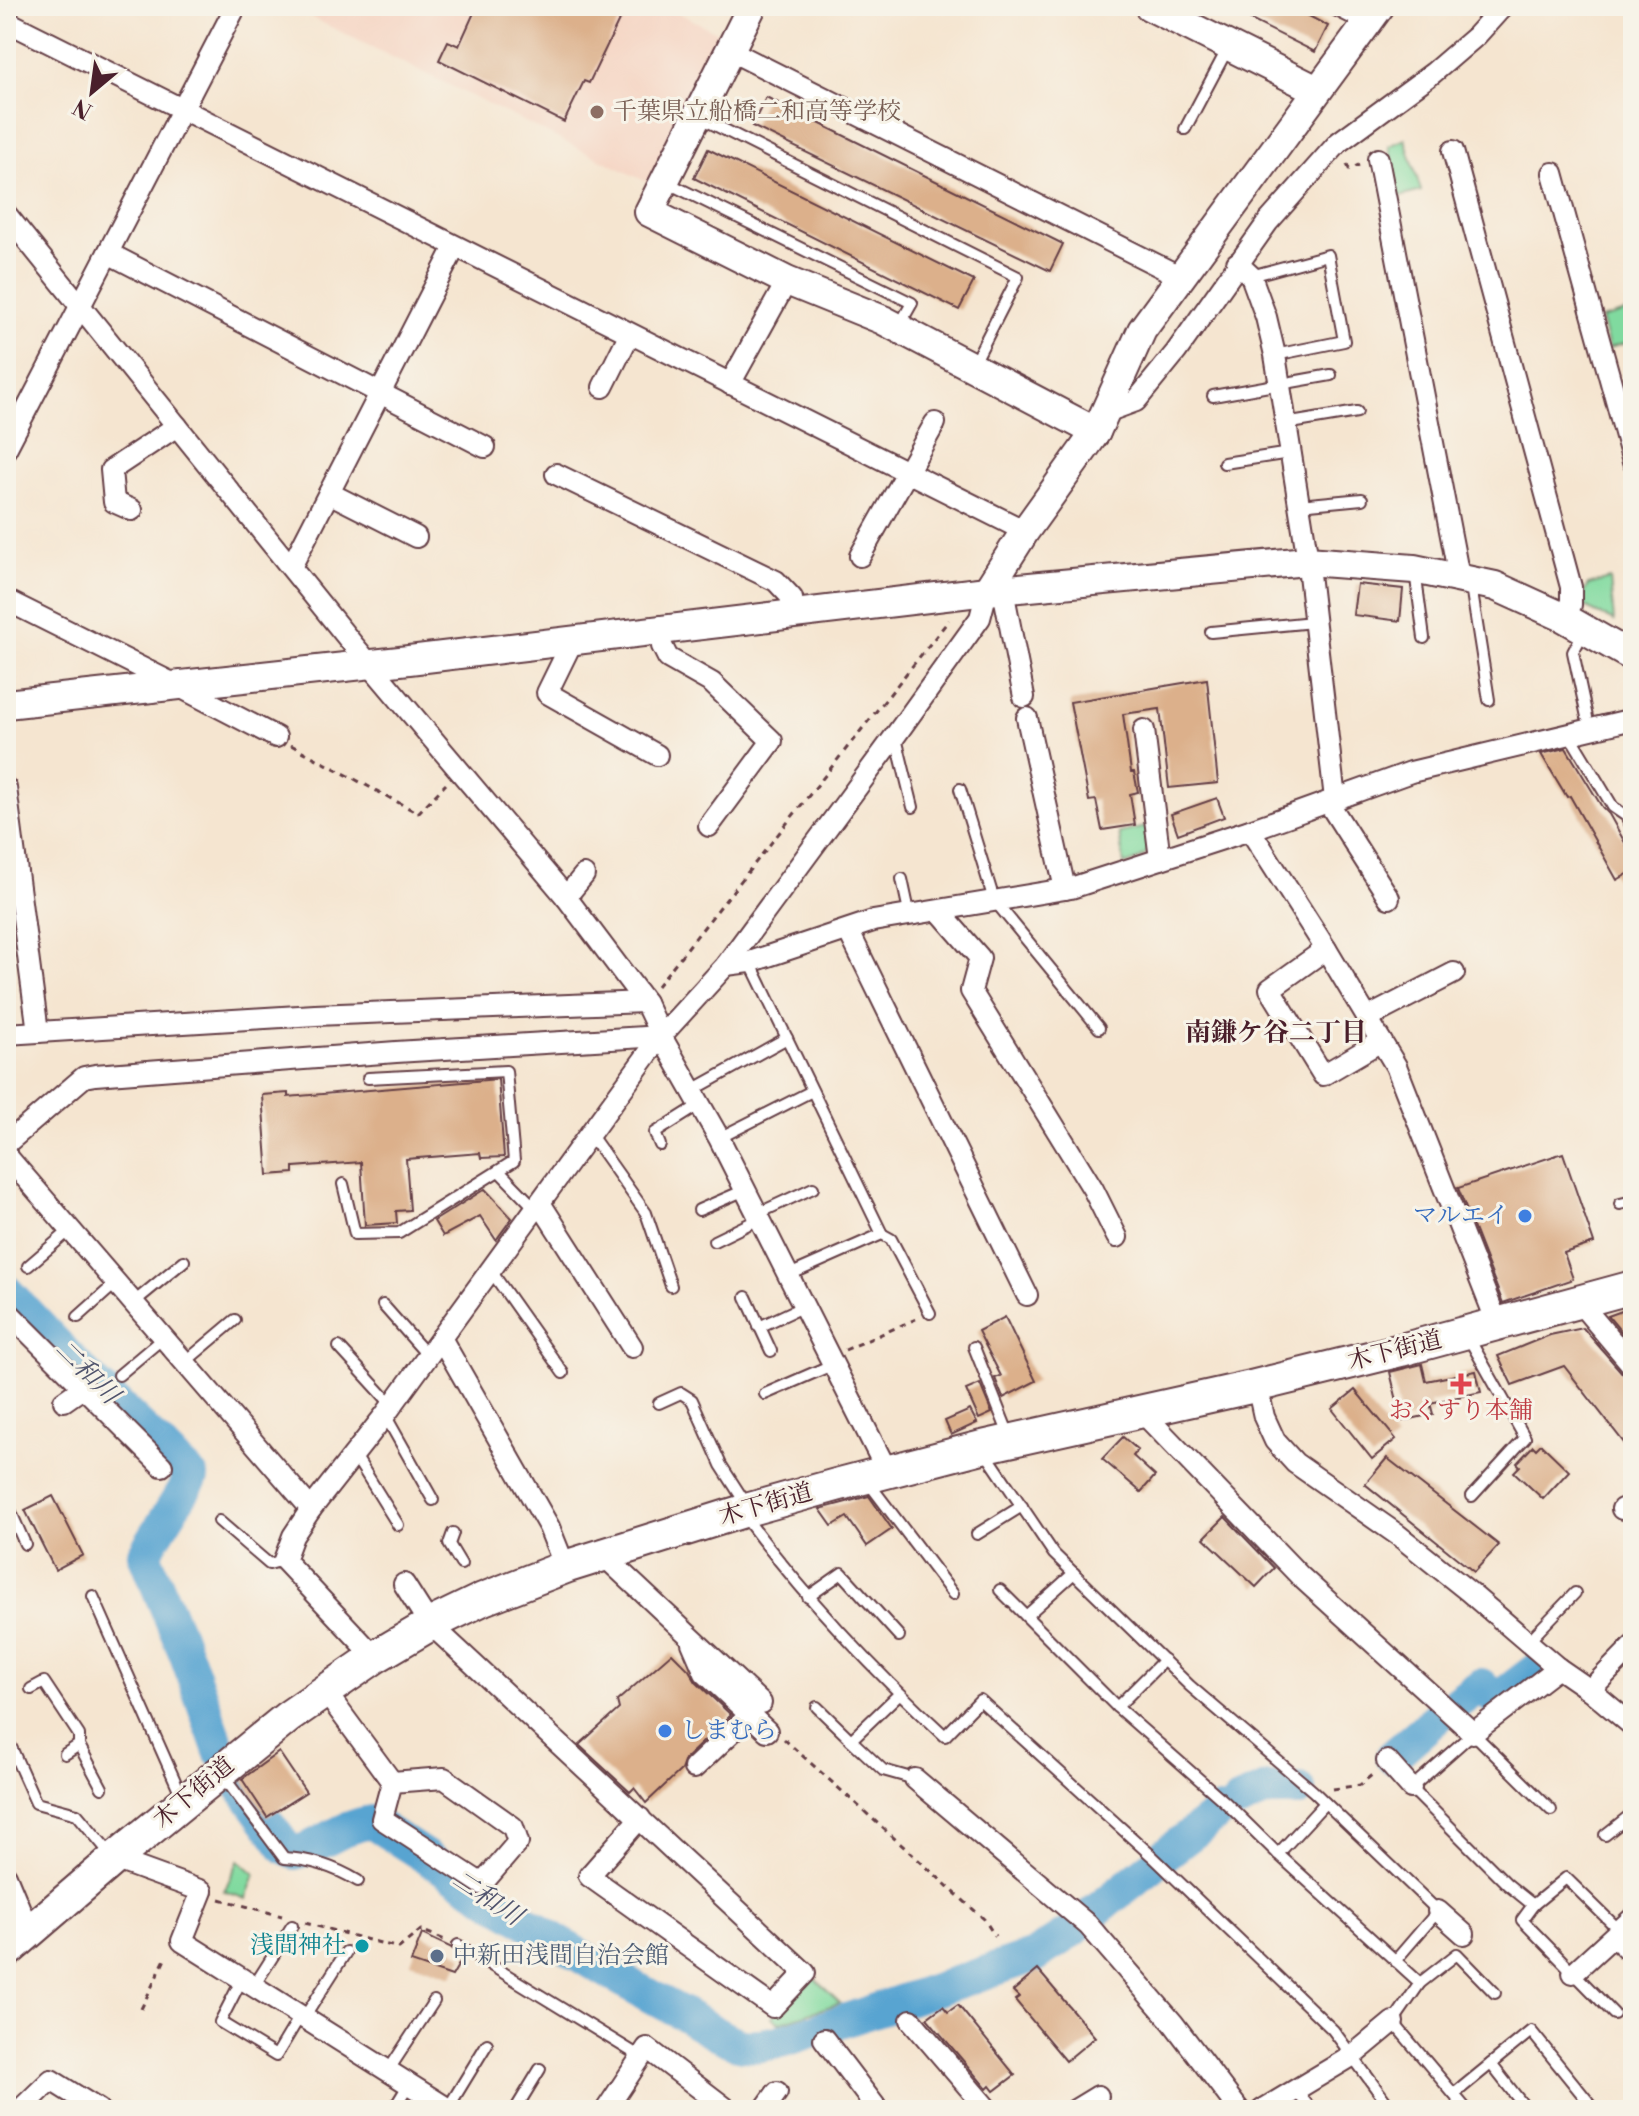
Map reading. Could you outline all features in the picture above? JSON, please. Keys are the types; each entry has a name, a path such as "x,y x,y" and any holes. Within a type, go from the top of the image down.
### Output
{"main road":[{"name":"木下街道","path":"18,1942 219,1771 325,1691 431,1624 483,1599 568,1566 745,1510 876,1474 1257,1385 1498,1325 1633,1287"}],"street":[{"path":"6,449 236,6"},
{"path":"752,6 649,212 787,281 898,327 972,367 1101,422"},
{"path":"1149,6 1317,90"},
{"path":"375,1657 284,1560 293,1536 661,1036 726,965 980,618 1025,531 1101,422 1142,330 1374,14 1338,6"},
{"path":"1101,422 1136,401 1244,270 1268,222 1339,142 1433,73 1476,36 1494,10"},
{"path":"6,21 1025,531"},
{"path":"731,51 1181,277"},
{"path":"1453,151 1571,587 1574,623"},
{"path":"1378,159 1464,578"},
{"path":"1553,173 1633,462"},
{"path":"6,214 291,567 566,897 645,1002 719,1138 832,1360 876,1474"},
{"path":"291,567 455,247"},
{"path":"108,253 485,447"},
{"path":"1244,270 1266,317 1275,355 1307,561 1331,801 1389,898"},
{"path":"730,384 787,281"},
{"path":"603,387 629,335"},
{"path":"860,556 935,423"},
{"path":"132,510 114,502 111,470 177,426"},
{"path":"556,474 776,581 792,598 788,615"},
{"path":"329,493 416,537"},
{"path":"6,704 995,590 1307,561 1414,569 1495,586 1574,623 1633,657"},
{"path":"995,590 1065,889"},
{"path":"6,600 276,737"},
{"path":"660,630 662,646 668,658 712,683 772,741 709,826"},
{"path":"573,640 547,693 657,755"},
{"path":"726,965 750,962 873,921 1065,889 1250,830 1411,772 1633,719"},
{"path":"1144,730 1160,859"},
{"path":"6,788 38,1032"},
{"path":"1250,830 1396,1066 1498,1325"},
{"path":"566,897 584,875"},
{"path":"939,911 980,958 971,991 1093,1189 1117,1237"},
{"path":"848,930 1027,1295"},
{"path":"1326,949 1270,989 1323,1075 1381,1041"},
{"path":"1367,1018 1454,973"},
{"path":"6,1034 315,1015 645,1002"},
{"path":"6,1144 84,1077 95,1075 661,1036"},
{"path":"6,1155 311,1509"},
{"path":"538,1206 632,1347"},
{"path":"1580,1303 1633,1366"},
{"path":"6,1310 162,1466"},
{"path":"441,1338 568,1566"},
{"path":"1257,1385 1264,1417 1275,1441 1295,1463 1398,1535 1545,1657 1593,1686 1633,1726"},
{"path":"64,1401 84,1387"},
{"path":"1141,1411 1301,1577 1473,1733 1545,1657"},
{"path":"603,1555 689,1636 705,1673 756,1709 767,1731"},
{"path":"404,1584 431,1624 640,1818 805,1973 773,2007 589,1876 640,1818"},
{"path":"1593,1686 1632,1648"},
{"path":"325,1691 392,1782"},
{"path":"694,1768 756,1709"},
{"path":"1387,1761 1411,1788"},
{"path":"444,1778 513,1827 518,1842 482,1884 382,1819 392,1782 444,1778"},
{"path":"915,1779 1088,1925 1173,2023 1239,2110"},
{"path":"114,1859 202,1891 182,1941 449,2109"},
{"path":"6,1876 18,1942"},
{"path":"1438,1911 1464,1934"},
{"path":"1573,1973 1620,1929"},
{"path":"911,2020 988,2110"},
{"path":"1262,2110 1352,2056 1393,2022"},
{"path":"824,2039 878,2110"},
{"path":"606,2110 647,2048 728,2110"},
{"path":"20,2110 51,2080 99,2110"},
{"path":"764,2110 777,2092"},
{"path":"1075,2110 1098,2096"}],"lane":[{"path":"1185,129 1229,46"},
{"path":"699,117 1018,277 972,367"},
{"path":"665,181 912,303 898,327"},
{"path":"1244,270 1328,255 1344,341 1275,355"},
{"path":"1213,396 1331,375"},
{"path":"1285,424 1357,412"},
{"path":"1224,463 1290,453"},
{"path":"1299,505 1362,499"},
{"path":"1414,569 1424,638"},
{"path":"1464,578 1489,700"},
{"path":"1211,632 1313,622"},
{"path":"1574,623 1573,652 1587,717"},
{"path":"1568,733 1613,807 1626,816 1633,829"},
{"path":"895,736 913,807"},
{"path":"960,789 994,900 1099,1028"},
{"path":"902,879 910,916"},
{"path":"750,962 882,1234 891,1239 930,1313"},
{"path":"660,1145 655,1133 697,1097 787,1038"},
{"path":"343,1184 355,1234 399,1233 514,1161 506,1071 368,1078"},
{"path":"719,1138 812,1091"},
{"path":"590,1134 646,1213 671,1286"},
{"path":"499,1171 538,1206"},
{"path":"714,1241 813,1188"},
{"path":"699,1210 745,1190"},
{"path":"1620,1204 1633,1201"},
{"path":"28,1266 70,1230"},
{"path":"789,1275 882,1234"},
{"path":"133,1303 184,1261"},
{"path":"491,1271 563,1373"},
{"path":"78,1317 116,1283"},
{"path":"746,1297 771,1351"},
{"path":"383,1305 428,1356"},
{"path":"759,1327 804,1306"},
{"path":"184,1363 235,1320"},
{"path":"1466,1333 1525,1438 1472,1496"},
{"path":"119,1375 163,1338"},
{"path":"339,1347 388,1410 433,1500"},
{"path":"974,1347 996,1444 1022,1506 1054,1554 1190,1686 1313,1791 1438,1911 1395,1961"},
{"path":"765,1394 832,1360"},
{"path":"659,1403 681,1393 692,1400 745,1510 808,1597 899,1694 945,1736 980,1700 1152,1856 1333,2030 1392,2110"},
{"path":"354,1454 398,1525"},
{"path":"876,1474 953,1594"},
{"path":"6,1501 25,1544"},
{"path":"977,1534 1022,1506"},
{"path":"219,1521 269,1564 284,1560"},
{"path":"453,1533 449,1544 461,1564"},
{"path":"808,1597 842,1573 899,1636"},
{"path":"1026,1616 1074,1573"},
{"path":"1000,1590 1117,1707 1225,1802 1420,1983"},
{"path":"1545,1657 1575,1593"},
{"path":"93,1596 184,1801"},
{"path":"1117,1707 1164,1660"},
{"path":"31,1689 44,1682 79,1735 79,1745 102,1788"},
{"path":"851,1740 899,1694"},
{"path":"817,1707 883,1770 915,1779"},
{"path":"1533,1905 1507,1884 1411,1788 1473,1733 1551,1810"},
{"path":"65,1754 79,1745"},
{"path":"11,1747 36,1803 77,1814 114,1859"},
{"path":"219,1771 284,1858 305,1859 338,1869 358,1881"},
{"path":"1278,1854 1325,1803"},
{"path":"1605,1835 1633,1813"},
{"path":"1614,2014 1522,1920 1533,1905 1566,1878 1620,1929 1633,1962"},
{"path":"294,1923 220,2022 276,2056 346,1952"},
{"path":"458,1945 641,2057"},
{"path":"1467,2110 1393,2022 1420,1983 1457,1954 1495,1993"},
{"path":"388,2071 434,2001"},
{"path":"1454,2094 1531,2031 1591,2109"},
{"path":"449,2109 487,2044"},
{"path":"1491,2064 1527,2110"},
{"path":"515,2110 540,2069"},
{"path":"393,2110 409,2084"},
{"path":"1294,2089 1312,2110"}],"path":[{"path":"1339,142 1349,169 1378,159"},
{"path":"645,1002 944,623 958,613"},
{"path":"276,737 418,813 460,769"},
{"path":"832,1360 930,1313"},
{"path":"767,1731 776,1732 984,1919 995,1936"},
{"path":"1313,1791 1360,1785 1387,1761"},
{"path":"201,1894 282,1916"},
{"path":"294,1923 399,1948 421,1930 458,1945"},
{"path":"141,2009 175,1940 182,1941"}],"shaded area":[{"name":"千葉県立船橋二和高等学校","path":"288,6 665,6 728,38 653,185"}],"green space":[{"path":"1405,139 1421,191 1396,198 1390,173 1393,166 1389,146"},
{"path":"1633,310 1633,341 1609,348 1601,319"},
{"path":"1610,579 1614,621 1578,604 1588,585"},
{"path":"1150,826 1148,852 1124,865 1119,833"},
{"path":"239,1860 255,1874 246,1899 224,1891"},
{"path":"814,1978 840,2003 779,2023 772,2017 803,1984 806,1986"}],"building":[{"path":"477,6 626,6 589,83 584,81 564,122 439,60 448,41 459,46"},
{"path":"1223,6 1290,6 1328,26 1315,52"},
{"path":"766,97 1063,244 1050,271 752,126"},
{"path":"708,149 974,281 959,310 694,178"},
{"path":"1357,584 1403,589 1400,621 1353,615"},
{"path":"1207,679 1218,783 1169,788 1160,709 1123,714 1131,772 1134,772 1138,792 1130,794 1135,825 1102,830 1096,800 1089,801 1070,702"},
{"path":"1566,748 1633,857 1633,871 1617,880 1570,796 1567,797 1541,754"},
{"path":"1217,798 1224,817 1178,834 1171,814"},
{"path":"498,1079 504,1157 481,1158 480,1153 406,1159 410,1210 396,1211 397,1223 365,1225 361,1162 294,1167 294,1173 268,1175 262,1095 288,1093 288,1097"},
{"name":"マルエイ","path":"1563,1153 1594,1243 1564,1253 1573,1279 1503,1303 1458,1188"},
{"path":"485,1189 512,1218 496,1240 480,1216 443,1236 434,1221"},
{"path":"1633,1307 1633,1346 1608,1316"},
{"path":"1005,1317 1036,1381 1003,1398 995,1378 1001,1376 978,1331"},
{"path":"1583,1328 1623,1374 1633,1379 1633,1437 1625,1444 1564,1366 1512,1385 1498,1356 1550,1335"},
{"path":"1422,1364 1426,1381 1476,1371 1481,1392 1430,1403 1433,1414 1402,1421 1390,1372"},
{"path":"980,1384 992,1413 979,1419 966,1390"},
{"path":"1355,1390 1396,1439 1372,1459 1332,1409"},
{"path":"970,1410 977,1423 951,1435 945,1421"},
{"path":"1123,1437 1138,1450 1133,1456 1155,1476 1141,1492 1102,1459"},
{"path":"1541,1444 1569,1471 1543,1499 1514,1472 1520,1466 1517,1463 1533,1446 1536,1449"},
{"path":"1387,1458 1499,1545 1474,1572 1365,1484"},
{"path":"53,1496 83,1555 55,1570 25,1510"},
{"path":"869,1496 892,1529 867,1546 847,1517 832,1526 820,1509"},
{"path":"1225,1517 1274,1568 1256,1587 1204,1538"},
{"path":"672,1653 696,1682 731,1715 685,1759 681,1770 646,1803 634,1788 630,1792 579,1745 619,1709 617,1701"},
{"path":"279,1752 306,1792 267,1817 242,1779"},
{"path":"422,1934 463,1957 452,1976 411,1962"},
{"path":"1038,1970 1095,2037 1066,2061 1015,2000 1019,1997 1013,1991"},
{"path":"958,2005 1015,2075 994,2091 990,2086 987,2089 927,2018 943,2006 948,2012"}],"waterway":[{"name":"二和川","path":"6,1291 83,1372 192,1477 144,1554 186,1655 220,1751"},
{"name":"二和川","path":"1454,1705 1481,1685 1496,1700 1542,1665"},
{"name":"二和川","path":"1392,1757 1440,1715"},
{"name":"二和川","path":"237,1780 286,1848 295,1853 351,1827 371,1822 561,1943 729,2040 743,2045 760,2045 809,2032"},
{"name":"二和川","path":"1239,1802 1267,1790 1299,1790"},
{"name":"二和川","path":"1164,1855 1220,1812"},
{"name":"二和川","path":"1088,1917 1152,1866"},
{"name":"二和川","path":"820,2029 1034,1956 1074,1930"}],"place":[{"name":"千葉県立船橋二和高等学校","path":"597,112"},
{"name":"マルエイ","path":"1525,1216"},
{"name":"おくすり本舗","path":"1461,1384"},
{"name":"しまむら","path":"665,1731"},
{"name":"浅間神社","path":"362,1946"},
{"name":"中新田浅間自治会館","path":"437,1956"}],"district":[{"name":"南鎌ケ谷二丁目","path":"1276,1033"}]}
